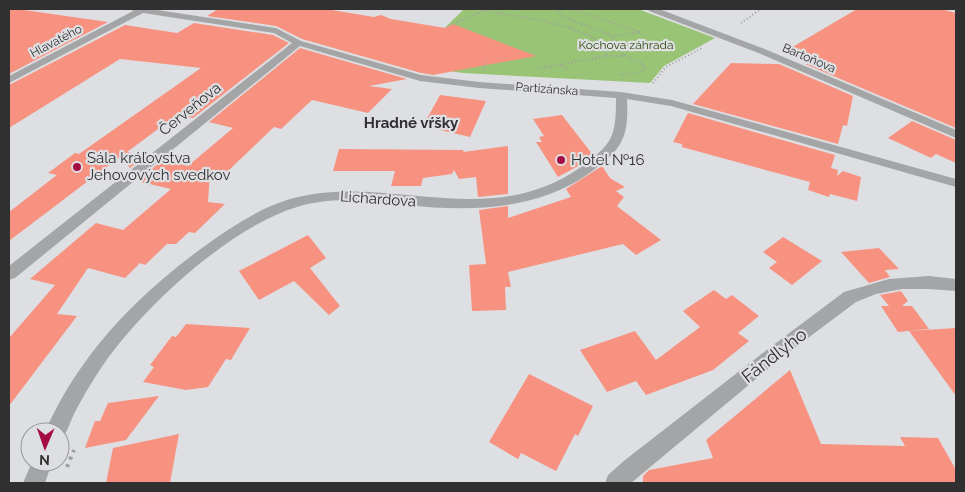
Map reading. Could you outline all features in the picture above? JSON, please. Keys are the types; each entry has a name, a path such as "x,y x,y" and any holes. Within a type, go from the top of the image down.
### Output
{"street":[{"name":"Partizánska","path":"139,9 276,31 298,43 420,78 479,85 621,95 672,104 956,183"},
{"name":"Hlavatého","path":"9,80 139,9"},
{"name":"Bartoňova","path":"652,9 764,52 956,134"},
{"name":"Červeňova","path":"9,274 298,43"},
{"name":"Lichardova","path":"60,422 79,386 120,330 191,264 257,218 290,204 338,194 423,202 472,203 504,202 542,193 575,178 610,148 620,132 621,95"},
{"name":"Fándlyho","path":"616,483 632,467 774,354 850,297 862,292 905,282 934,282 956,285"}],"path":[{"path":"453,24 489,9"},
{"path":"554,9 569,20 613,36 639,32 572,9"},
{"path":"486,11 535,19 593,36 604,45 606,56"},
{"path":"612,76 636,73 646,69 645,66 625,56 619,50 613,36"},
{"path":"536,70 606,56 625,56"},
{"path":"560,65 571,72"},
{"path":"70,460 76,445"}],"green space":[{"name":"Kochova záhrada","path":"464,9 638,9 715,38 664,66 650,83 463,73 407,65"}],"building":[{"path":"9,9 17,9 108,22 9,74"},
{"path":"218,9 326,9 374,17 381,15 391,19 445,28 453,24 536,56 433,75 302,39 276,26 207,16"},
{"path":"857,9 941,9 956,13 956,128 805,64 818,64 784,52"},
{"path":"194,23 273,35 289,43 193,118 177,115 127,152 146,156 130,168 121,156 9,241 9,212 57,175 48,173 75,153 79,154 201,68 120,59 9,128 9,85 125,25 177,33"},
{"path":"300,48 407,79 369,86 392,89 368,113 312,100 281,129 274,127 228,171 210,171 208,202 225,204 195,233 189,232 176,244 167,244 145,265 140,263 125,278 88,268 57,314 77,316 9,406 9,338 55,285 30,279 96,223 123,230 171,189 141,182 139,179 163,160 188,166 233,128 209,122"},
{"path":"731,63 779,64 853,96 847,126 843,125 838,144 693,104"},
{"path":"440,95 486,101 470,137 423,126"},
{"path":"688,113 835,155 831,168 838,170 837,176 843,171 861,177 857,201 830,194 829,197 808,190 810,182 682,147 682,144 673,142"},
{"path":"562,115 593,155 580,165 558,177 536,142 542,142 539,137 544,136 533,119"},
{"path":"912,121 956,140 956,163 936,154 931,158 888,138"},
{"path":"508,146 508,194 478,197 476,177 459,179 454,170 452,174 423,178 421,186 391,186 395,171 333,171 339,149 464,150 463,152"},
{"path":"602,166 610,178 625,187 616,191 624,197 617,206 661,240 636,255 623,244 508,272 511,287 505,287 506,310 472,311 469,265 486,264 479,210 508,206 508,218 571,197 566,189"},
{"path":"308,235 326,258 310,268 340,306 329,315 294,281 259,300 239,271"},
{"path":"783,237 822,261 792,285 769,268 777,262 763,252"},
{"path":"879,248 899,269 885,270 890,277 869,283 841,252"},
{"path":"714,290 726,299 732,295 759,316 738,333 749,341 713,370 646,395 636,381 607,392 580,350 635,331 656,360 700,327 683,311"},
{"path":"901,291 908,301 902,306 912,306 929,329 898,332 881,306 889,306 880,295"},
{"path":"186,324 250,328 231,360 226,359 208,387 186,390 143,382 154,367 150,365 172,336 176,337"},
{"path":"956,328 956,396 909,331"},
{"path":"790,370 821,444 905,446 900,437 938,438 956,470 956,483 643,483 643,476 649,470 713,458 706,440"},
{"path":"529,374 593,406 578,436 575,434 556,471 521,453 518,459 489,442"},
{"path":"159,396 126,440 85,448 95,421 100,421 108,403"},
{"path":"179,434 170,483 106,483 113,448"}],"place":[{"name":"Hotel №16","path":"561,160"},
{"name":"Sála kráľovstva Jehovových svedkov","path":"77,167"}],"district":[{"name":"Hradné vŕšky","path":"411,123"}]}
